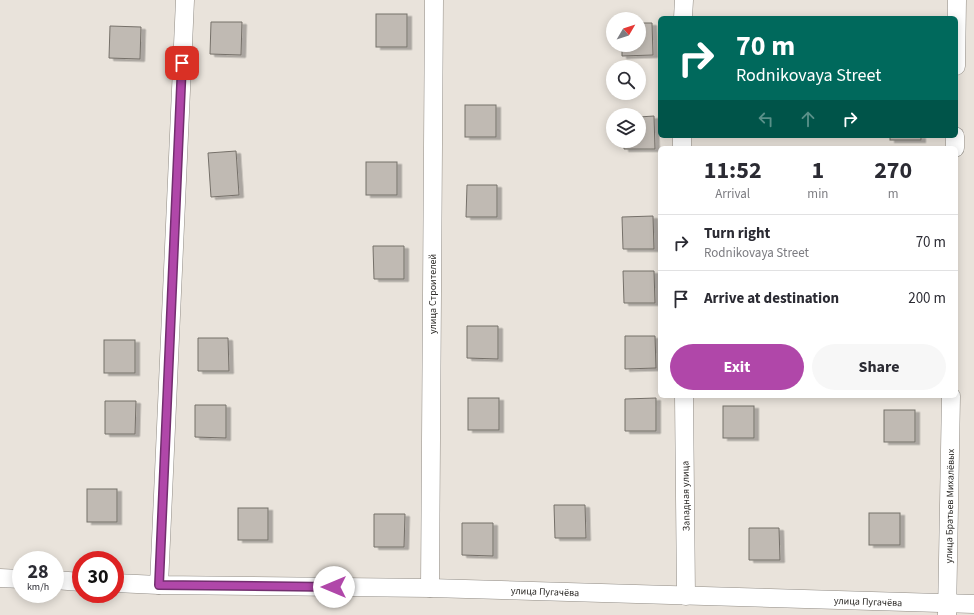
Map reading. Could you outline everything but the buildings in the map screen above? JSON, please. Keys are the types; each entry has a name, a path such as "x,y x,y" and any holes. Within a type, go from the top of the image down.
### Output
{"street":[{"path":"159,585 185,0"},
{"name":"улица Строителей","path":"430,588 434,0"},
{"path":"683,16 684,0"},
{"path":"957,0 957,16"},
{"name":"Западная улица","path":"684,398 686,596"},
{"name":"улица Братьев Михалёвых","path":"947,609 951,398"},
{"path":"0,578 12,579"},
{"name":"улица Пугачёва","path":"124,583 430,588 686,596 947,609 974,604"}],"route":[{"path":"182,63 159,585 334,587"}]}
